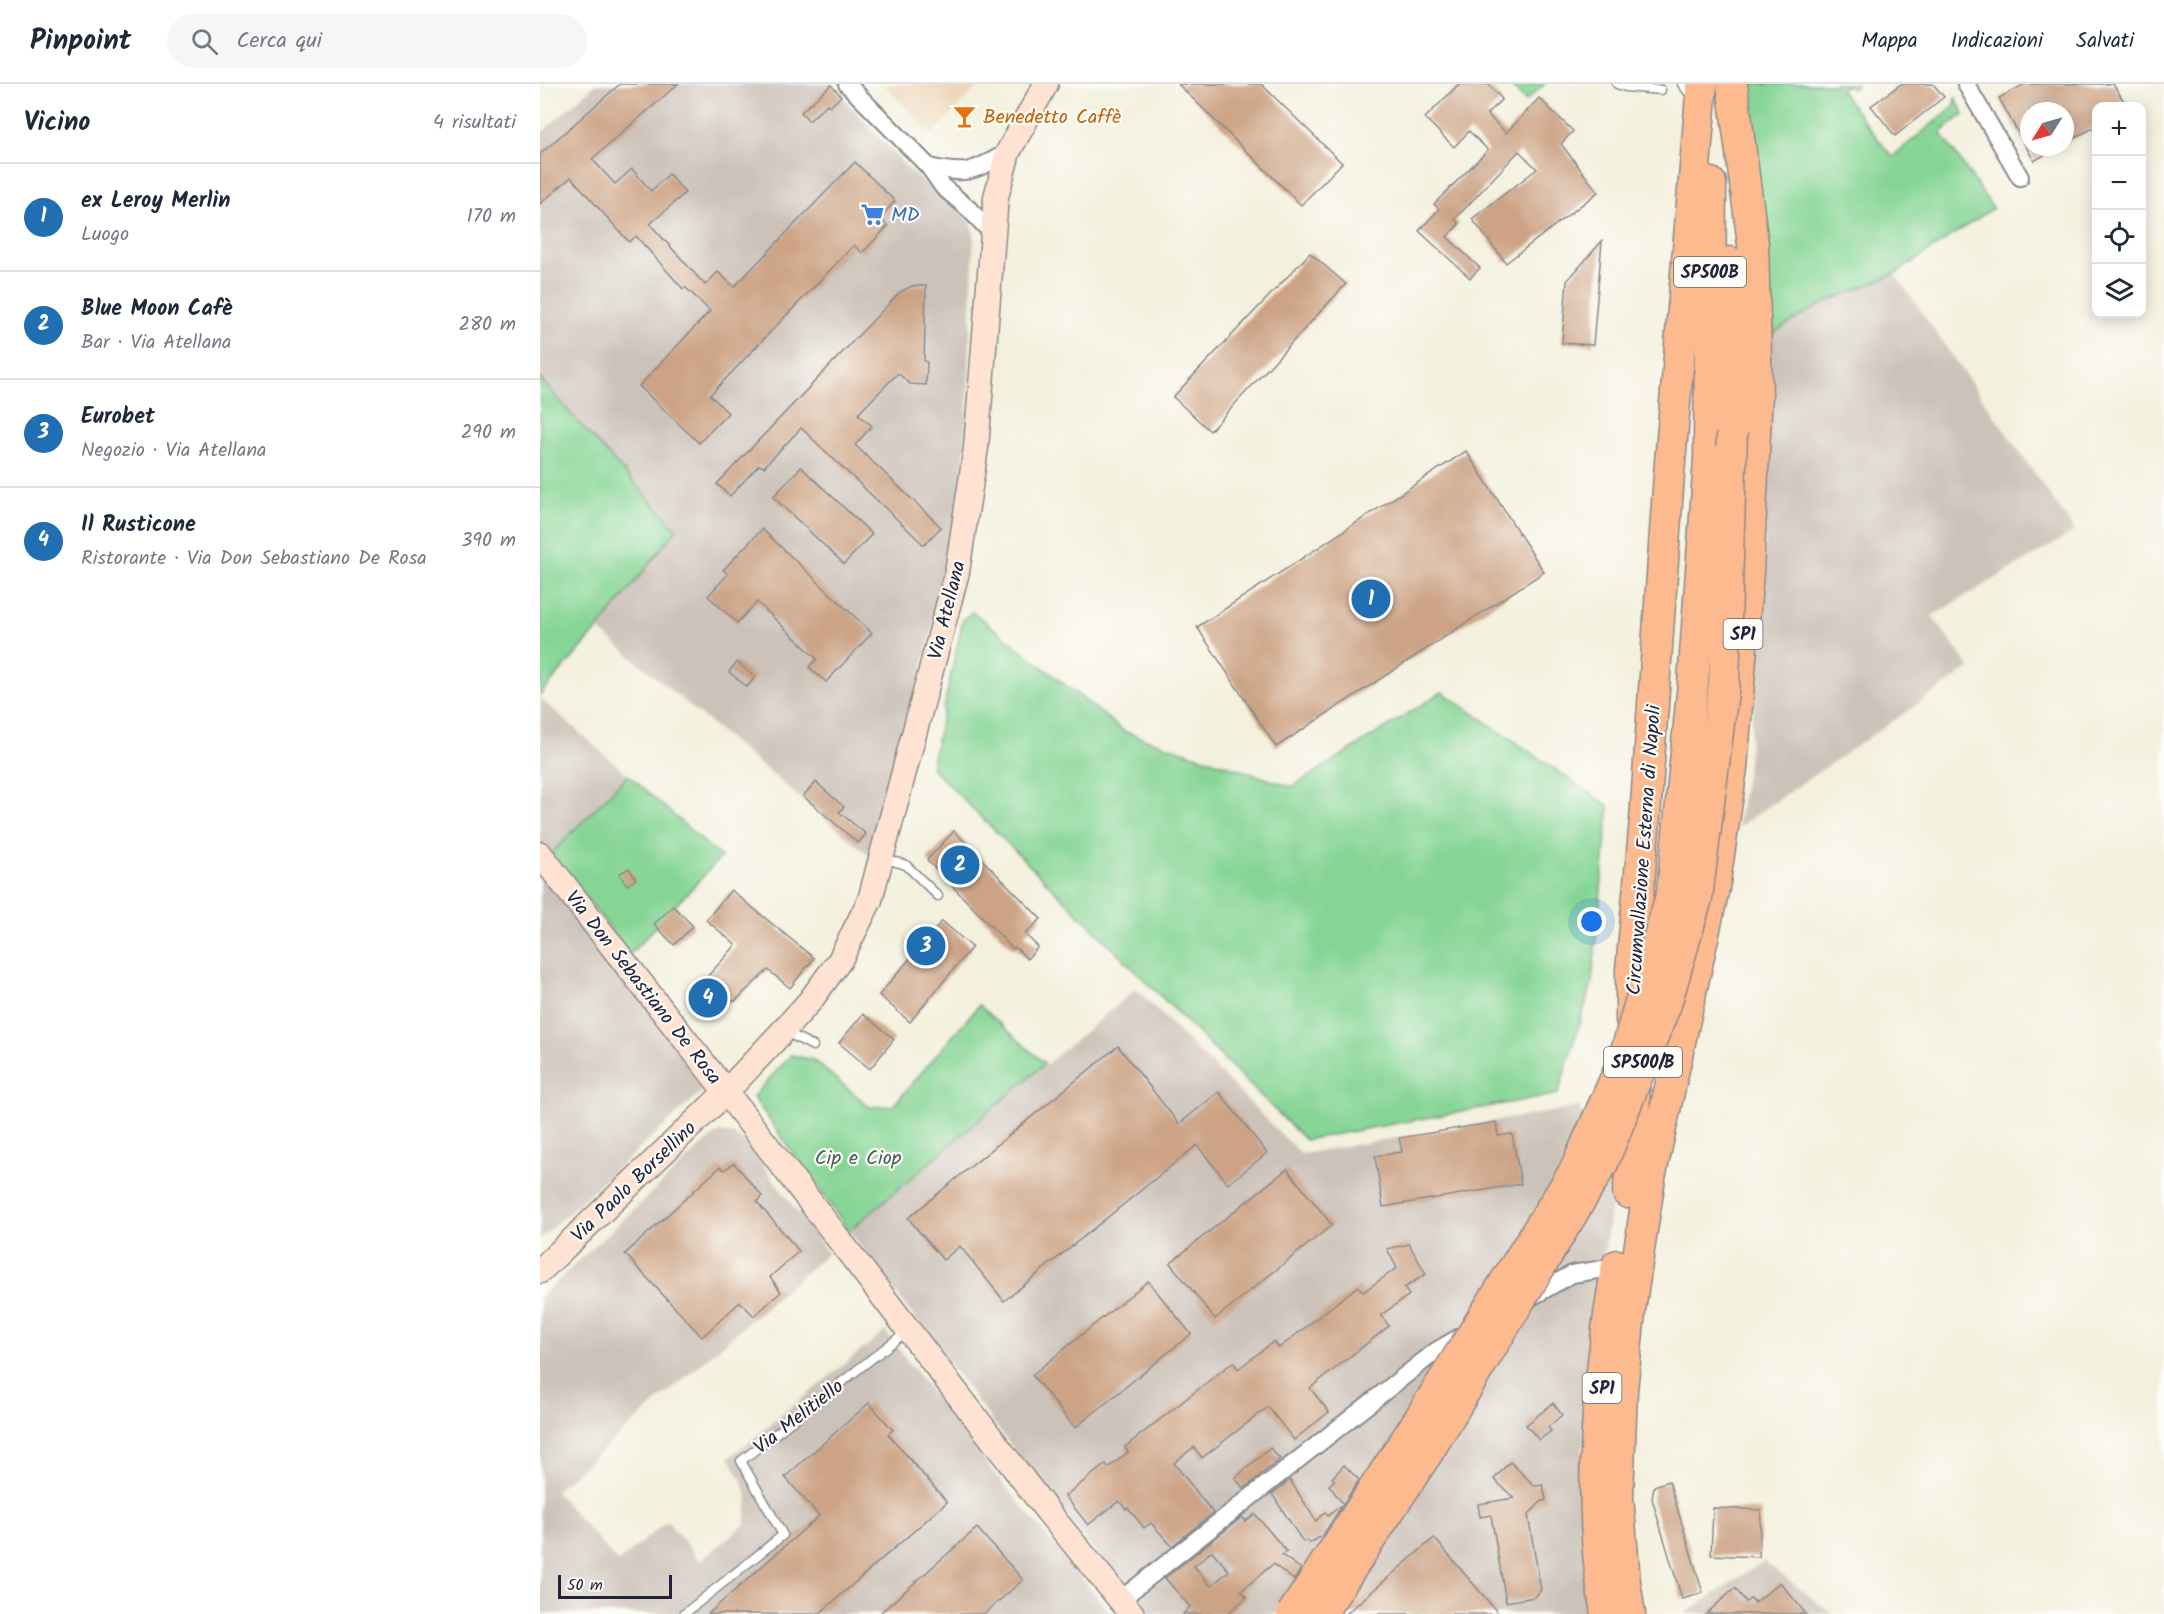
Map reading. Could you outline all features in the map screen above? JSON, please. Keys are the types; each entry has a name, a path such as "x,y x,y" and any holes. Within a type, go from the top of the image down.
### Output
{"highway":[{"name":"Circumvallazione Esterna di Napoli","path":"1606,1614 1597,1539 1595,1492 1597,1449 1609,1308 1633,1163 1636,1118 1631,970 1647,795 1670,462 1702,84"},
{"name":"SP500B","path":"1709,460 1711,84"},
{"name":"SP500B","path":"1730,84 1732,433"},
{"name":"SP1","path":"1630,1614 1618,1496 1622,1390 1631,1303 1650,1178 1714,888 1732,768 1748,572 1757,395 1753,244 1730,84"},
{"name":"SP500/B","path":"1321,1614 1427,1454 1603,1163 1666,1004 1697,898 1724,684 1732,433"},
{"name":"SP500/B","path":"1292,1614 1414,1427 1575,1170 1623,1061 1672,892 1693,683 1709,460"}],"main road":[{"name":"Via Atellana","path":"726,1092 810,1001 840,960 870,900 959,561 976,448 996,197 1008,152 1047,84"},
{"name":"Via Don Sebastiano De Rosa","path":"540,854 726,1092"},
{"path":"726,1092 837,1231 909,1330 1048,1512 1126,1607"},
{"name":"Via Paolo Borsellino","path":"540,1271 726,1092"}],"street":[{"path":"847,84 929,167 943,187 992,233"},
{"path":"1966,84 2020,177"},
{"path":"929,167 954,172 970,172 1008,152"},
{"path":"1126,1607 1436,1351 1572,1274 1616,1267"}],"lane":[{"path":"1617,84 1661,90"},
{"path":"1682,84 1695,101 1698,126"},
{"path":"882,858 906,865 938,896"},
{"path":"783,1031 813,1046"},
{"name":"Via Melitiello","path":"684,1614 783,1535 741,1461 909,1330"}],"shaded area":[{"path":"596,84 830,84 906,167 969,218 974,234 966,445 949,564 873,859 598,629 677,529 540,378 540,134"},
{"path":"884,84 981,84 931,135"},
{"path":"1895,274 2075,531 1932,616 1970,668 1737,828 1748,764 1765,571 1764,338 1825,302"},
{"path":"540,698 628,775 551,854 540,840"},
{"path":"540,868 710,1084 540,1239"},
{"path":"1136,989 1301,1154 1579,1107 1613,1192 1591,1341 1580,1489 1590,1614 1146,1614 1051,1499 849,1231"},
{"path":"720,1132 735,1135 746,1143 828,1253 555,1491 618,1562 667,1521 700,1561 745,1524 748,1497 741,1478 729,1458 885,1331 994,1473 1112,1614 540,1614 540,1297 707,1141"},
{"path":"1764,1561 1833,1614 1684,1614"}],"green space":[{"path":"1509,84 1545,84 1526,101"},
{"path":"1743,84 1857,84 1853,89 1845,85 1840,90 1892,157 1955,105 1955,97 1964,114 1941,133 1993,208 1895,274 1825,302 1764,338"},
{"path":"540,378 677,529 598,629 540,695"},
{"path":"973,612 1125,732 1292,787 1442,692 1609,806 1592,983 1558,1094 1305,1140 931,767 963,619"},
{"path":"628,775 721,857 630,954 551,854"},
{"name":"Cip e Ciop","path":"979,1005 1045,1064 849,1231 753,1097 791,1055 813,1060 870,1107 893,1106"}],"building":[{"path":"620,84 678,84 592,159 615,184 632,169 651,191 669,174 685,193 650,224 705,285 718,272 734,287 855,162 895,201 880,218 888,226 862,253 854,245 710,395 728,413 699,443 639,386 710,311 685,287 683,289 636,236 629,242 571,177 540,204 540,154"},
{"path":"1178,84 1261,84 1342,163 1301,205"},
{"path":"1459,84 1488,84 1502,99 1487,114 1506,133 1539,98 1573,131 1561,144 1598,192 1506,263 1472,219 1537,169 1519,151 1455,219 1459,224 1447,237 1480,268 1470,278 1419,231 1439,209 1434,204 1488,150 1469,131 1454,147 1425,118"},
{"path":"1901,84 1933,84 1944,97 1895,136 1871,106"},
{"path":"2025,84 2113,84 2124,102 2092,102 2092,129 2074,138 2074,102 2020,102 2020,136 1999,98"},
{"path":"831,85 841,96 830,107 827,104 809,121 801,112"},
{"path":"2031,156 2043,156 2034,161"},
{"path":"1602,241 1593,345 1562,343 1567,281"},
{"path":"1310,253 1346,284 1210,431 1173,397"},
{"path":"912,286 926,286 924,361 927,362 926,385 910,384 898,373 858,414 872,426 855,445 941,527 924,545 801,428 764,467 759,465 730,496 717,484 900,292"},
{"path":"1466,451 1544,572 1276,747 1197,627"},
{"path":"801,467 872,534 844,564 773,497"},
{"path":"762,529 872,633 826,682 809,667 817,659 757,602 737,623 708,596 728,574 723,570"},
{"path":"737,662 755,677 747,687 729,672"},
{"path":"816,782 844,807 839,812 866,834 858,843 803,796"},
{"path":"954,831 1041,919 1025,934 1038,947 1027,959 1015,947 1013,949 927,860"},
{"path":"629,868 636,879 627,885 619,874"},
{"path":"731,890 814,958 790,988 768,970 735,1001 729,1001 707,977 736,945 706,920"},
{"path":"673,906 693,926 674,945 654,924"},
{"path":"942,921 972,947 910,1022 879,995"},
{"path":"863,1014 894,1039 870,1069 839,1043"},
{"path":"1118,1046 1179,1124 1219,1092 1267,1153 1228,1184 1197,1145 1004,1301 960,1246 943,1260 908,1218"},
{"path":"1496,1122 1498,1136 1512,1134 1521,1184 1383,1207 1375,1156 1402,1152 1399,1138"},
{"path":"734,1163 762,1196 757,1202 799,1251 770,1277 781,1292 754,1316 740,1302 702,1337 625,1254 720,1167 724,1170"},
{"path":"1287,1169 1332,1225 1215,1319 1170,1263"},
{"path":"1409,1244 1426,1274 1404,1288 1409,1295 1381,1315 1389,1326 1310,1388 1329,1412 1294,1440 1268,1407 1202,1458 1194,1447 1174,1463 1213,1513 1172,1546 1151,1523 1144,1528 1128,1508 1126,1509 1119,1501 1088,1525 1065,1496 1106,1464 1108,1468 1128,1452 1125,1447 1233,1362 1238,1369 1274,1341 1279,1348 1358,1286 1363,1292 1397,1268 1387,1249"},
{"path":"1148,1281 1191,1334 1075,1428 1032,1375"},
{"path":"869,1403 893,1430 888,1434 947,1502 819,1614 708,1614 819,1516 785,1477"},
{"path":"1553,1403 1562,1415 1548,1427 1551,1431 1539,1440 1526,1425"},
{"path":"1270,1448 1280,1459 1244,1489 1235,1478"},
{"path":"1510,1462 1535,1486 1543,1485 1546,1500 1528,1515 1541,1590 1535,1597 1506,1602 1491,1515 1480,1517 1478,1504 1514,1498 1494,1479"},
{"path":"1344,1465 1359,1480 1343,1504 1329,1485"},
{"path":"1290,1480 1316,1521 1325,1512 1328,1516 1343,1504 1323,1535 1310,1543 1307,1540 1303,1542 1272,1494"},
{"path":"1669,1481 1703,1593 1682,1599 1652,1499 1654,1486"},
{"path":"1713,1508 1761,1510 1759,1557 1711,1555"},
{"path":"1255,1514 1287,1552 1282,1555 1301,1569 1294,1580 1273,1564 1241,1591 1247,1597 1227,1614 1183,1614 1190,1607 1165,1578 1242,1517 1246,1521","holes":["1212,1551 1229,1571 1211,1586 1194,1566"]},
{"path":"977,1528 1023,1580 984,1614 879,1614"},
{"path":"1434,1538 1499,1614 1346,1614"},
{"path":"1780,1582 1806,1614 1706,1614 1735,1588 1746,1602 1751,1598 1755,1603"}],"place":[{"name":"Benedetto Caffè","path":"965,116"},
{"name":"MD","path":"873,214"},
{"name":"ex Leroy Merlin","path":"1371,599"},
{"name":"Blue Moon Cafè","path":"960,865"},
{"name":"Eurobet","path":"926,946"},
{"name":"Il Rusticone","path":"708,998"}]}
